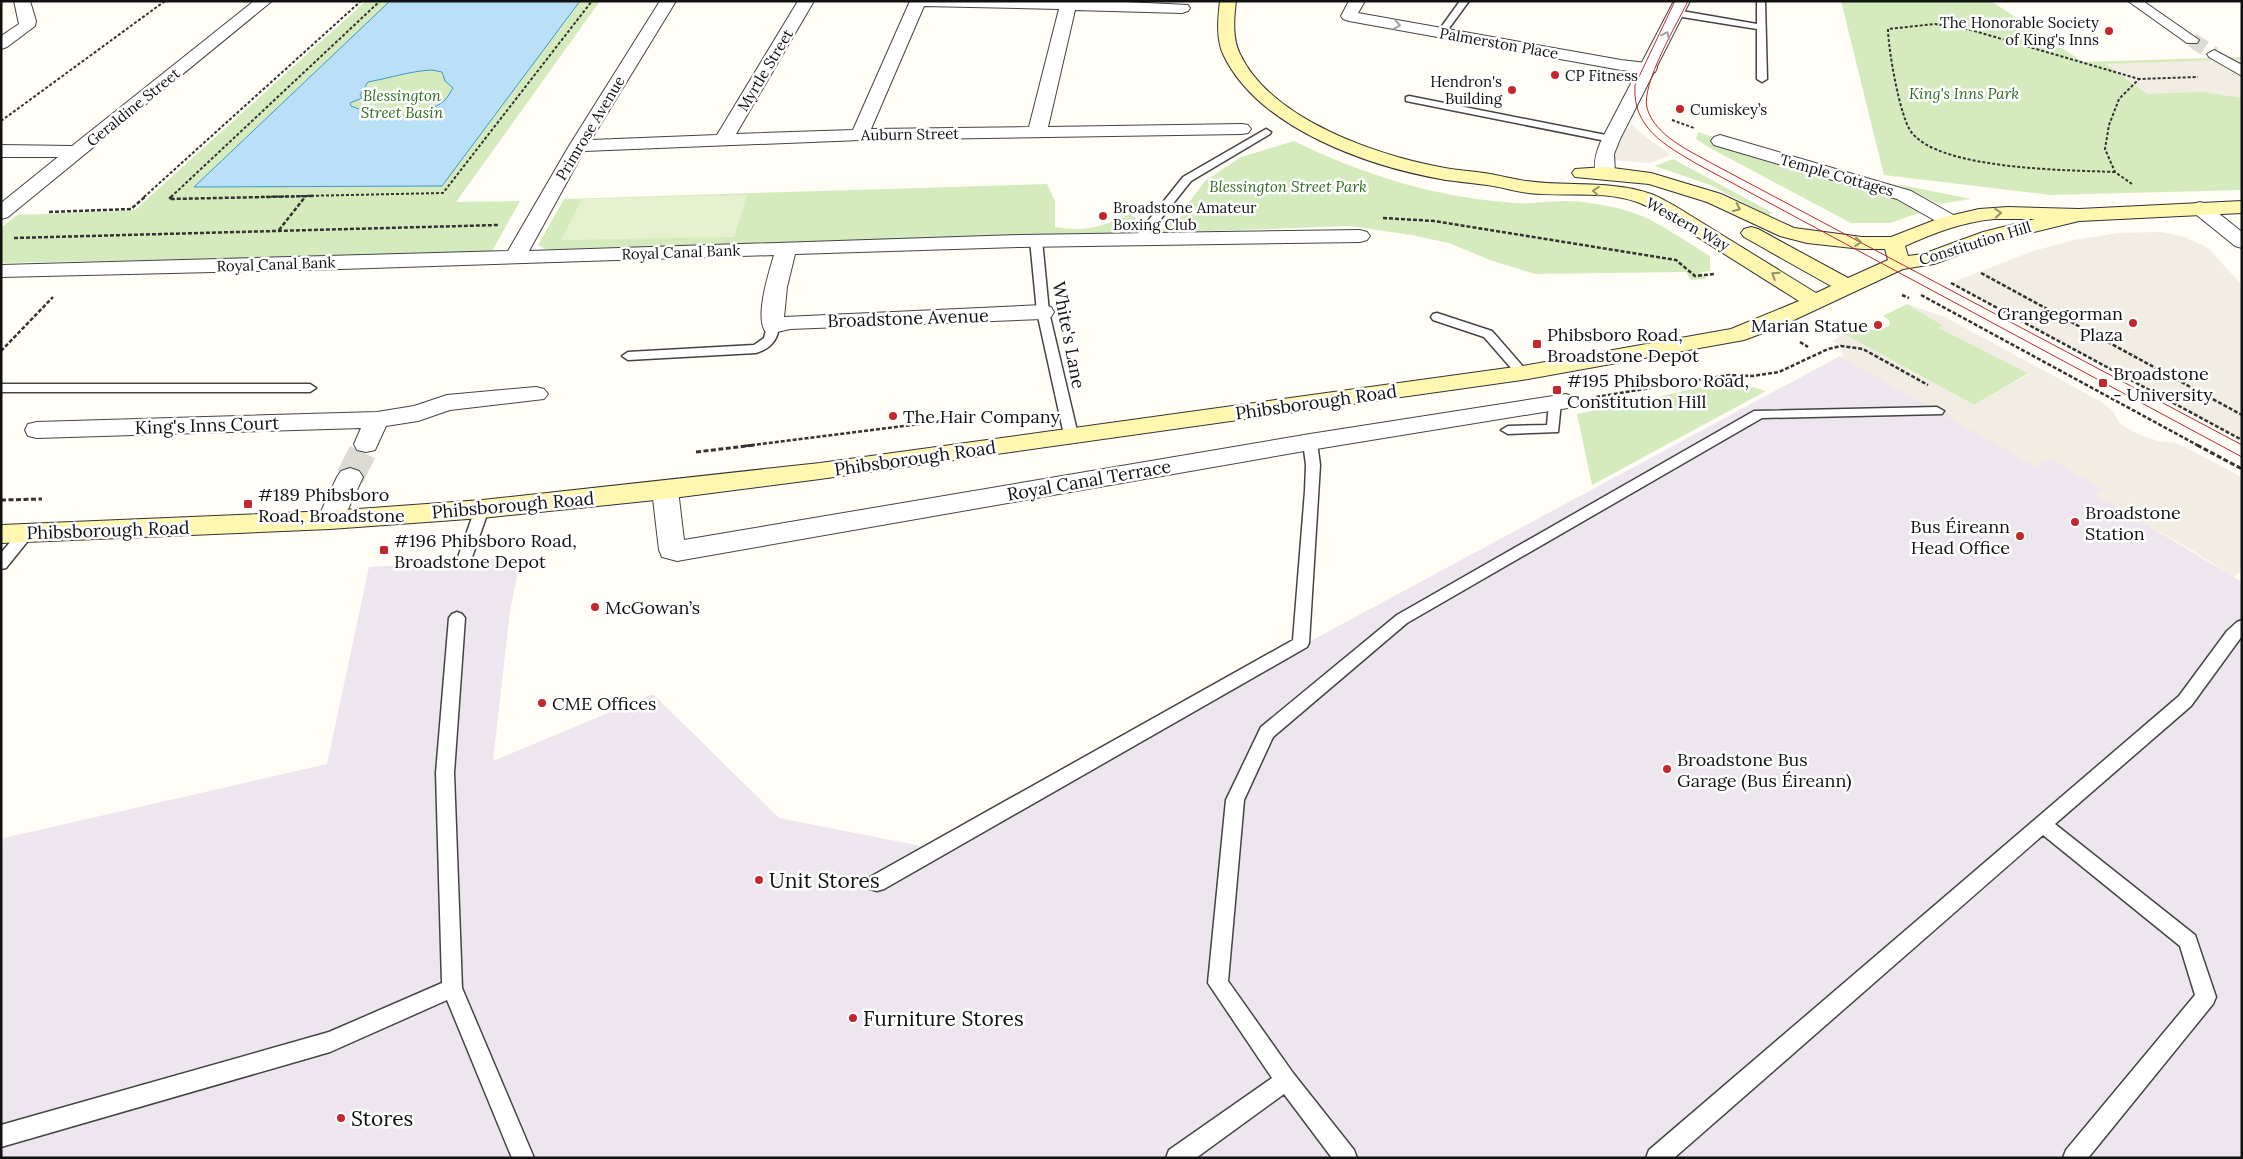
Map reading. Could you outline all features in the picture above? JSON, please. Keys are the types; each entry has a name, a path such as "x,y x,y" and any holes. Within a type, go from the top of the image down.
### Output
{"main road":[{"name":"Western Way","path":"1228,1 1226,27 1231,52 1244,78 1269,102 1297,120 1354,147 1445,174 1528,187 1608,192 1644,198 1668,210 1816,302"},
{"name":"Western Way","path":"1486,179 1520,174 1605,173 1632,175 1714,198 1792,233 1862,243 1897,253"},
{"name":"Western Way","path":"1658,181 1848,287"},
{"name":"Constitution Hill","path":"1816,302 1848,287 1897,253 1950,221 1978,215 2010,212 2080,215 2164,209 2242,207"},
{"name":"Constitution Hill","path":"1897,253 1927,260 1990,236 2080,215"},
{"name":"Phibsborough Road","path":"14,534 330,520 482,509 820,472 1071,435 1522,373 1736,335 1816,302"}],"street":[{"path":"1,44 27,26 28,21 22,1"},
{"name":"Geraldine Street","path":"1,213 264,1"},
{"name":"Primrose Avenue","path":"515,258 578,146 668,1"},
{"name":"Myrtle Street","path":"724,139 806,1"},
{"path":"860,135 918,1"},
{"path":"924,1 1069,3 1182,8"},
{"path":"2134,1 2192,40"},
{"path":"1037,133 1069,3"},
{"path":"1605,173 1605,154 1611,139 1679,7"},
{"name":"Palmerston Place","path":"1353,8 1441,33 1621,65 1649,68"},
{"path":"2214,54 2242,72"},
{"name":"Auburn Street","path":"578,146 860,135 1242,129"},
{"name":"Temple Cottages","path":"1720,141 1904,195 1950,221"},
{"path":"1,151 76,152"},
{"path":"2200,208 2242,242"},
{"name":"Royal Canal Bank","path":"1,271 515,258 1036,240 1360,236"},
{"path":"773,326 772,312 776,280 786,249"},
{"name":"Broadstone Avenue","path":"773,326 790,322 1043,312"},
{"name":"King's Inns Court","path":"37,430 377,420 418,413 447,403 536,394"},
{"name":"Royal Canal Terrace","path":"665,490 672,550 677,551 1310,442 1561,403"},
{"path":"366,444 377,420"},
{"path":"330,520 350,477"}],"lane":[{"path":"1441,33 1465,1"},
{"path":"1761,1 1762,79"},
{"path":"1679,7 1762,27"},
{"path":"1409,99 1611,139"},
{"path":"1140,238 1187,179 1266,132"},
{"name":"White's Lane","path":"1036,240 1043,312 1071,435"},
{"path":"1437,317 1488,334 1522,373"},
{"path":"628,356 756,349 766,345 773,334 773,326"},
{"name":"King's Inns Court","path":"1,388 310,388"},
{"path":"1508,430 1553,430 1561,403"},
{"path":"1346,1158 1286,1080 1218,983 1235,800 1267,732 1402,619 1759,414 1937,411"},
{"path":"877,883 1301,643 1313,474 1310,442"},
{"path":"464,560 482,509"},
{"path":"1,564 14,534"},
{"path":"457,618 445,780 452,988 523,1158"},
{"path":"1657,1158 2185,701 2233,635 2242,626"},
{"path":"2042,824 2188,941 2206,997 2074,1158"},
{"path":"1,1136 330,1042 452,988"},
{"path":"1177,1158 1286,1080"}],"path":[{"path":"1,121 165,1"},
{"path":"48,212 131,209 360,1"},
{"path":"380,1 168,199 443,193 592,1"},
{"path":"2115,172 1987,162 1946,154 1921,142 1910,131 1888,46 1888,29 1935,24 1971,30 2139,79 2204,77"},
{"path":"2139,79 2119,99 2109,125 2105,150 2115,172 2164,209"},
{"path":"279,230 305,197"},
{"path":"1374,217 1434,221 1676,260 1695,276 1703,275"},
{"path":"11,239 534,224"},
{"path":"1,351 79,270"},
{"path":"1981,273 2242,415"},
{"path":"1951,283 2242,440"},
{"path":"1901,294 1909,298"},
{"path":"1921,295 2242,469"},
{"path":"1799,341 1808,347"},
{"path":"1561,403 1729,375 1752,376 1779,372 1828,349 1840,346 1863,348 1929,385"},
{"path":"689,453 976,417"},
{"path":"1,500 49,499"}],"shaded area":[{"path":"2242,59 2242,98 2203,92 2147,94 2106,64"},
{"path":"1631,123 1638,131 1671,155 1650,163 1614,160 1614,152"},
{"name":"Grangegorman Plaza","path":"2161,232 2185,237 2208,248 2242,285 2242,440 1951,283 2033,251 2074,240 2118,233"},
{"path":"1907,304 1945,317 2100,401 2112,410 2120,424 2138,434 2158,441 2177,443 2242,477 2242,571 2234,577 2190,549 2095,495 2103,489 2050,459 2036,467 1843,358 1841,346 1832,341 1844,334 1974,405 2029,374 1939,328 1942,325"},
{"path":"1840,356 1960,423 2049,458 2104,489 2096,494 2242,582 2242,1158 1,1158 1,843 4,838 327,764 369,567 521,557 510,611 493,761 653,694 779,818 952,852 1294,650"}],"green space":[{"name":"Blessington Street Basin","path":"366,1 600,1 456,202 520,201 491,253 1,263 1,228 17,215 135,210"},
{"name":"King's Inns Park","path":"1841,1 1991,1 2083,62 2242,57 2242,190 2051,195 1884,175"},
{"path":"1698,132 1903,201 1919,213 1890,223 1851,223 1710,148 1696,139"},
{"name":"Blessington Street Park","path":"1294,141 1374,174 1429,190 1458,196 1515,203 1585,202 1610,206 1634,213 1663,227 1710,256 1710,271 1701,272 1706,279 1691,280 1686,272 1535,274 1490,260 1449,243 1350,226 1156,233 1178,217 1205,181 1241,157"},
{"path":"1673,159 1773,213 1767,215 1710,185 1655,166"},
{"path":"1047,184 1055,201 1055,227 1085,229 1111,222 1130,214 1136,218 1128,228 1108,234 547,250 538,245 564,199"},
{"path":"1897,184 1971,199 1939,204"},
{"path":"747,195 734,237 561,240 582,199"},
{"path":"1907,304 1943,325 1939,328 2029,373 1974,405 1844,334 1858,326 1874,330 1882,329 1890,325 1889,320 1883,316"},
{"path":"1731,381 1766,391 1592,485 1577,414"}],"water":[{"name":"Blessington Street Basin","path":"390,1 580,1 442,186 194,187","holes":["432,70 442,72 445,81 453,88 444,101 428,110 400,117 373,117 378,110 365,111 351,106 350,103 362,98 360,95 368,82 408,73"]}],"tunnel":[{"path":"2192,40 2214,54"},
{"path":"350,477 366,445"}],"tram line":[{"path":"1675,1 1635,85 1635,100 1639,113 1653,134 1673,150 1697,164 2242,457"},
{"path":"1688,1 1649,84 1647,108 1651,118 1665,135 1713,164 2242,445"}],"place":[{"name":"The Honorable Society of King's Inns","path":"2109,31"},
{"name":"CP Fitness","path":"1555,75"},
{"name":"Hendron's Building","path":"1512,90"},
{"name":"Cumiskey’s","path":"1680,109"},
{"name":"Broadstone Amateur Boxing Club","path":"1103,216"},
{"name":"Grangegorman Plaza","path":"2133,323"},
{"name":"Marian Statue","path":"1878,325"},
{"name":"Phibsboro Road, Broadstone Depot","path":"1537,344"},
{"name":"Broadstone - University","path":"2103,383"},
{"name":"#195 Phibsboro Road, Constitution Hill","path":"1557,390"},
{"name":"The Hair Company","path":"893,416"},
{"name":"#189 Phibsboro Road, Broadstone","path":"248,504"},
{"name":"Broadstone Station","path":"2075,522"},
{"name":"Bus Éireann Head Office","path":"2020,536"},
{"name":"#196 Phibsboro Road, Broadstone Depot","path":"384,550"},
{"name":"McGowan’s","path":"595,607"},
{"name":"CME Offices","path":"542,703"},
{"name":"Broadstone Bus Garage (Bus Éireann)","path":"1667,769"},
{"name":"Unit Stores","path":"759,880"},
{"name":"Furniture Stores","path":"853,1018"},
{"name":"Stores","path":"341,1118"}]}
